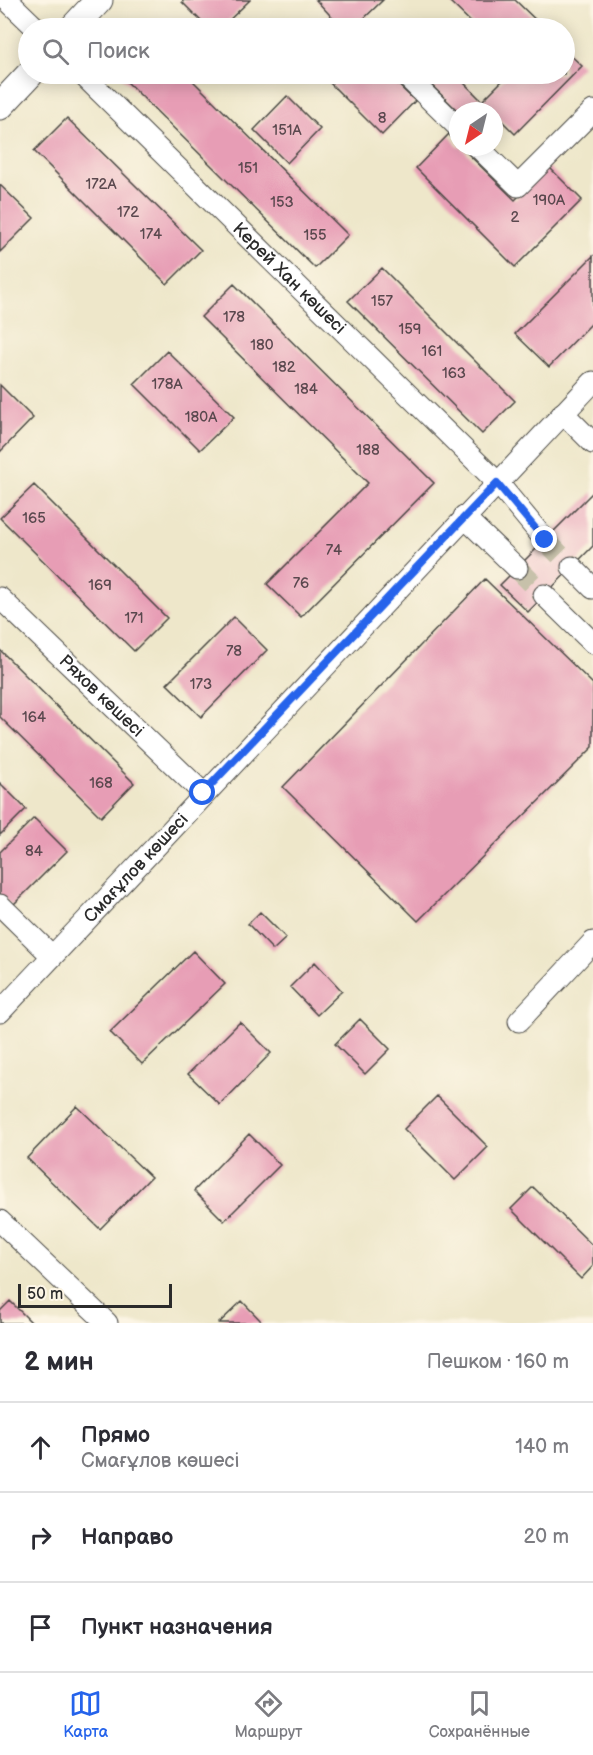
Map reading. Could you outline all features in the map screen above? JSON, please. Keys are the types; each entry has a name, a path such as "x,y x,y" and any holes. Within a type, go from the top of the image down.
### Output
{"main road":[{"path":"82,18 99,0"},
{"path":"0,106 21,84"}],"street":[{"path":"7,0 26,18"},
{"name":"Керей Хан көшесі","path":"92,84 497,483 545,540"},
{"path":"414,84 449,118"},
{"path":"487,156 518,186 593,111"},
{"name":"Смағұлов көшесі","path":"0,1012 203,793 593,382"},
{"path":"563,413 593,443"},
{"path":"464,517 517,568"},
{"path":"572,567 593,588"},
{"path":"544,595 593,643"},
{"name":"Ряхов көшесі","path":"0,598 203,793"},
{"path":"0,905 52,956"},
{"path":"519,1021 593,942"},
{"path":"0,1221 108,1323"}],"building":[{"path":"184,0 250,0 231,18 198,18 182,2"},
{"path":"316,0 383,0 364,18 333,18"},
{"path":"448,0 515,0 534,18 467,18"},
{"path":"575,59 582,66 575,73"},
{"path":"129,84 196,84 348,235 315,268"},
{"path":"331,84 397,84 415,101 382,135"},
{"path":"430,84 465,84 482,101 449,102"},
{"path":"499,84 564,84 515,134 503,122 503,102 483,102"},
{"path":"287,96 320,129 287,163 254,130"},
{"path":"67,118 201,250 167,284 34,151"},
{"path":"449,134 449,156 470,156 515,200 549,167 582,200 515,267 416,168"},
{"path":"0,185 34,218 0,252"},
{"path":"593,256 593,322 549,367 515,334"},
{"path":"382,268 515,401 482,434 348,301"},
{"path":"234,284 434,483 301,617 267,584 368,483 201,317"},
{"path":"167,351 234,417 200,450 134,384"},
{"path":"0,385 33,418 0,452"},
{"path":"34,485 167,618 134,651 0,518"},
{"path":"593,492 593,546 528,612 500,585"},
{"path":"485,579 593,684 593,747 418,921 283,787"},
{"path":"234,617 267,650 201,717 167,684"},
{"path":"0,650 134,783 101,817 0,717"},
{"path":"0,783 26,809 0,835"},
{"path":"34,818 67,851 12,906 0,895 0,852"},
{"path":"260,912 286,938 273,950 248,924"},
{"path":"193,951 225,984 142,1064 110,1032"},
{"path":"315,962 342,991 317,1015 290,987"},
{"path":"360,1019 390,1049 365,1074 335,1044"},
{"path":"240,1022 271,1053 220,1105 188,1074"},
{"path":"437,1096 488,1147 455,1180 404,1129"},
{"path":"77,1106 151,1177 100,1229 27,1158"},
{"path":"249,1134 280,1165 224,1221 194,1191"},
{"path":"533,1187 593,1246 593,1266 581,1279 511,1209"},
{"path":"10,1301 32,1323 0,1323 0,1311"},
{"path":"242,1301 263,1323 219,1323"}],"tunnel":[{"path":"545,540 572,567"},
{"path":"517,568 544,595"}],"route":[{"path":"203,793 497,483 545,540"}]}
